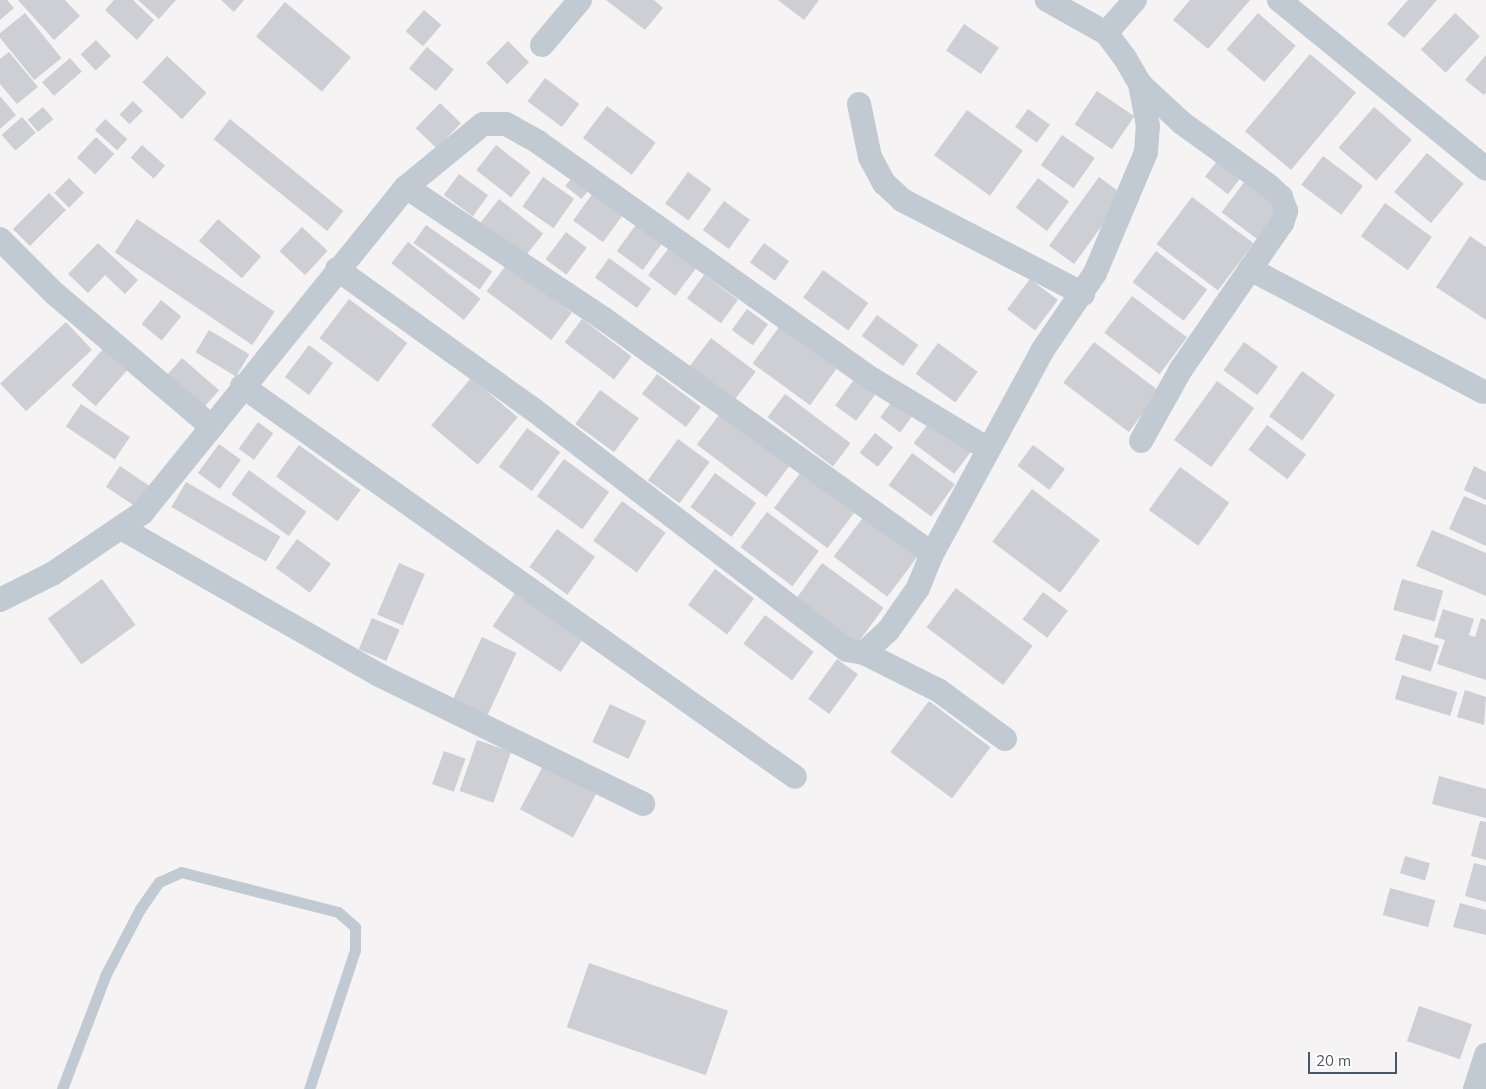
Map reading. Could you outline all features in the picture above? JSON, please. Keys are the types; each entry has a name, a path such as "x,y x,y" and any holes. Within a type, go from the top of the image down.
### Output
{"street":[{"path":"542,45 580,0"},
{"path":"1047,0 1106,33 1140,84 1281,197 1286,210 1282,223 1180,372 1141,441"},
{"path":"1106,33 1135,0"},
{"path":"1280,0 1486,169"},
{"path":"864,653 888,630 918,588 932,554 1042,351 1083,294 1146,152 1148,126 1140,84"},
{"path":"858,104 870,157 884,183 902,200 1083,294"},
{"path":"0,600 123,529 169,484 242,386 406,187 483,124 506,124 872,379 988,449"},
{"path":"406,187 604,319 932,554"},
{"path":"0,239 54,292 212,427"},
{"path":"337,269 534,410 847,650 864,653 938,690 1004,739"},
{"path":"1250,269 1483,392"},
{"path":"242,386 795,777"},
{"path":"123,529 379,675 643,804"},
{"path":"1475,1089 1486,1055"}],"lane":[{"path":"62,1089 106,974 140,909 159,882 181,872 338,912 355,927 355,950 309,1089"}],"building":[{"path":"0,0 7,0 14,8 0,20"},
{"path":"18,0 65,0 80,16 54,40"},
{"path":"114,0 133,0 154,20 137,40 105,10"},
{"path":"138,0 176,0 159,19"},
{"path":"221,0 244,0 234,12"},
{"path":"606,0 654,0 663,8 645,30"},
{"path":"778,0 819,0 804,20"},
{"path":"1190,0 1250,0 1208,49 1173,20"},
{"path":"1408,0 1437,0 1404,38 1387,24"},
{"path":"285,2 351,57 322,92 256,36"},
{"path":"424,10 441,25 423,46 406,31"},
{"path":"25,13 62,58 34,80 0,38 0,33"},
{"path":"1258,13 1296,46 1264,82 1227,49"},
{"path":"1455,13 1480,36 1446,73 1421,50"},
{"path":"964,24 999,47 981,74 946,51"},
{"path":"96,40 111,56 96,70 81,54"},
{"path":"508,41 529,62 507,84 486,63"},
{"path":"427,47 454,69 436,91 409,68"},
{"path":"9,52 38,87 17,104 0,84 0,59"},
{"path":"1310,54 1356,93 1291,170 1245,131"},
{"path":"1486,55 1486,92 1484,95 1465,80"},
{"path":"167,56 206,93 182,119 142,82"},
{"path":"70,58 82,72 54,96 42,82"},
{"path":"545,78 579,104 562,127 528,101"},
{"path":"1097,91 1134,116 1112,149 1075,124"},
{"path":"0,96 16,115 0,129"},
{"path":"133,101 143,111 129,124 120,114"},
{"path":"440,103 461,123 437,148 416,128"},
{"path":"607,106 656,143 632,175 583,138"},
{"path":"43,107 53,119 38,132 28,120"},
{"path":"1374,107 1412,140 1376,181 1339,148"},
{"path":"1028,109 1050,125 1037,143 1015,127"},
{"path":"967,110 1023,151 990,196 934,155"},
{"path":"22,117 36,133 15,151 2,135"},
{"path":"105,119 127,139 117,150 95,130"},
{"path":"230,119 343,211 327,231 214,139"},
{"path":"1062,135 1095,158 1074,188 1041,165"},
{"path":"96,137 114,154 95,175 77,157"},
{"path":"142,145 165,166 154,178 131,158"},
{"path":"496,145 531,172 511,197 476,170"},
{"path":"1427,153 1464,184 1431,223 1394,192"},
{"path":"1221,156 1244,174 1228,194 1205,176"},
{"path":"1323,156 1363,186 1341,215 1301,185"},
{"path":"688,172 711,189 689,221 665,204"},
{"path":"459,174 488,195 473,216 444,195"},
{"path":"574,175 590,188 582,199 565,186"},
{"path":"543,177 574,199 553,228 522,206"},
{"path":"1099,177 1124,195 1074,264 1049,246"},
{"path":"69,178 84,193 69,208 54,193"},
{"path":"1038,178 1069,201 1047,231 1016,208"},
{"path":"1245,181 1280,207 1257,239 1222,212"},
{"path":"49,193 66,210 30,246 13,229"},
{"path":"593,193 623,215 603,242 573,221"},
{"path":"1192,197 1253,243 1218,290 1156,244"},
{"path":"499,199 543,233 525,257 481,223"},
{"path":"724,201 750,220 729,249 703,230"},
{"path":"1385,203 1432,237 1408,270 1361,236"},
{"path":"137,219 275,312 252,345 115,252"},
{"path":"218,219 261,256 242,278 199,241"},
{"path":"638,222 664,241 643,270 617,251"},
{"path":"426,225 492,271 480,289 413,243"},
{"path":"302,227 328,251 305,275 279,251"},
{"path":"566,232 587,248 566,275 546,259"},
{"path":"1470,236 1486,247 1486,320 1436,287"},
{"path":"408,242 480,299 464,320 391,263"},
{"path":"98,243 138,280 125,294 105,275 88,293 68,274"},
{"path":"764,243 789,261 775,281 750,262"},
{"path":"671,245 698,265 675,296 648,275"},
{"path":"1156,251 1207,290 1184,321 1133,282"},
{"path":"609,258 651,289 637,308 595,277"},
{"path":"507,264 572,313 551,340 487,291"},
{"path":"823,270 868,303 848,330 803,298"},
{"path":"704,275 738,300 721,323 687,298"},
{"path":"1030,279 1058,300 1035,330 1007,309"},
{"path":"1132,296 1187,338 1159,374 1104,333"},
{"path":"349,299 407,343 378,382 320,338"},
{"path":"161,300 181,316 162,340 141,324"},
{"path":"747,309 768,324 753,345 732,330"},
{"path":"877,315 918,345 903,366 862,336"},
{"path":"582,319 632,356 614,379 565,342"},
{"path":"66,322 92,350 26,411 0,383"},
{"path":"779,327 836,369 810,405 753,363"},
{"path":"209,330 249,354 236,376 196,352"},
{"path":"711,338 756,372 734,400 689,367"},
{"path":"1094,342 1159,391 1129,432 1063,383"},
{"path":"1244,342 1278,367 1257,395 1223,370"},
{"path":"938,343 978,372 955,403 916,374"},
{"path":"309,345 333,363 309,395 285,377"},
{"path":"103,349 127,370 96,406 72,385"},
{"path":"182,358 219,390 202,410 165,378"},
{"path":"1302,371 1335,395 1302,440 1269,416"},
{"path":"657,374 701,407 686,427 642,394"},
{"path":"858,374 879,389 856,421 835,406"},
{"path":"471,378 518,417 478,465 431,425"},
{"path":"1217,381 1254,408 1211,467 1174,440"},
{"path":"600,390 639,418 614,452 575,424"},
{"path":"785,394 850,443 833,467 768,417"},
{"path":"894,399 914,414 900,432 880,417"},
{"path":"81,404 130,437 115,459 66,426"},
{"path":"722,411 791,463 766,497 697,445"},
{"path":"931,420 972,451 954,474 914,443"},
{"path":"258,422 273,433 254,460 239,449"},
{"path":"1267,425 1306,454 1287,479 1248,450"},
{"path":"527,428 560,452 532,491 499,467"},
{"path":"875,433 893,447 878,467 860,453"},
{"path":"678,439 710,462 680,503 648,480"},
{"path":"219,444 241,460 220,489 198,473"},
{"path":"299,445 360,490 338,521 276,477"},
{"path":"1033,445 1065,469 1049,490 1017,466"},
{"path":"912,453 955,484 931,517 888,485"},
{"path":"564,459 609,492 582,529 537,496"},
{"path":"120,466 150,486 136,507 106,487"},
{"path":"1474,466 1486,472 1486,500 1464,490"},
{"path":"1180,467 1229,503 1198,546 1149,510"},
{"path":"249,470 306,512 289,536 231,494"},
{"path":"801,472 855,512 827,548 774,508"},
{"path":"715,473 756,503 732,537 690,507"},
{"path":"186,482 280,536 266,562 172,507"},
{"path":"1032,489 1100,540 1060,593 992,542"},
{"path":"1464,496 1486,505 1486,546 1449,529"},
{"path":"622,501 666,533 637,572 593,541"},
{"path":"767,512 819,551 792,586 741,547"},
{"path":"865,515 919,555 887,597 834,557"},
{"path":"557,529 595,557 567,595 529,567"},
{"path":"1432,530 1486,553 1486,596 1416,566"},
{"path":"297,539 331,564 310,593 276,568"},
{"path":"399,563 425,574 403,625 377,615"},
{"path":"822,563 883,608 856,645 795,600"},
{"path":"715,569 754,598 727,634 688,605"},
{"path":"102,579 136,625 81,664 48,618"},
{"path":"1402,579 1443,591 1435,622 1393,610"},
{"path":"956,588 1033,646 1003,685 927,627"},
{"path":"1043,592 1068,611 1047,638 1023,619"},
{"path":"515,593 583,639 561,672 493,626"},
{"path":"1443,609 1474,619 1469,635 1475,637 1481,618 1486,620 1486,680 1437,664 1445,640 1434,637"},
{"path":"765,615 814,652 792,680 743,644"},
{"path":"372,618 400,630 386,661 359,649"},
{"path":"1403,634 1439,646 1431,671 1395,660"},
{"path":"482,637 516,653 487,716 453,700"},
{"path":"837,659 858,674 829,714 808,699"},
{"path":"1402,675 1457,692 1450,716 1395,699"},
{"path":"1465,690 1486,697 1484,725 1457,717"},
{"path":"929,701 990,747 952,798 890,752"},
{"path":"610,704 646,721 629,759 592,742"},
{"path":"477,740 511,752 493,803 459,791"},
{"path":"444,751 466,759 454,792 432,784"},
{"path":"543,766 596,794 573,837 520,809"},
{"path":"1439,776 1486,789 1486,818 1432,804"},
{"path":"1480,821 1486,822 1486,860 1471,856"},
{"path":"1405,856 1430,863 1425,880 1400,873"},
{"path":"1474,863 1486,866 1486,902 1465,896"},
{"path":"1390,888 1435,900 1428,927 1383,915"},
{"path":"1460,903 1486,910 1486,935 1453,927"},
{"path":"589,963 728,1011 706,1075 567,1027"},
{"path":"1419,1006 1472,1024 1460,1059 1407,1041"}]}
